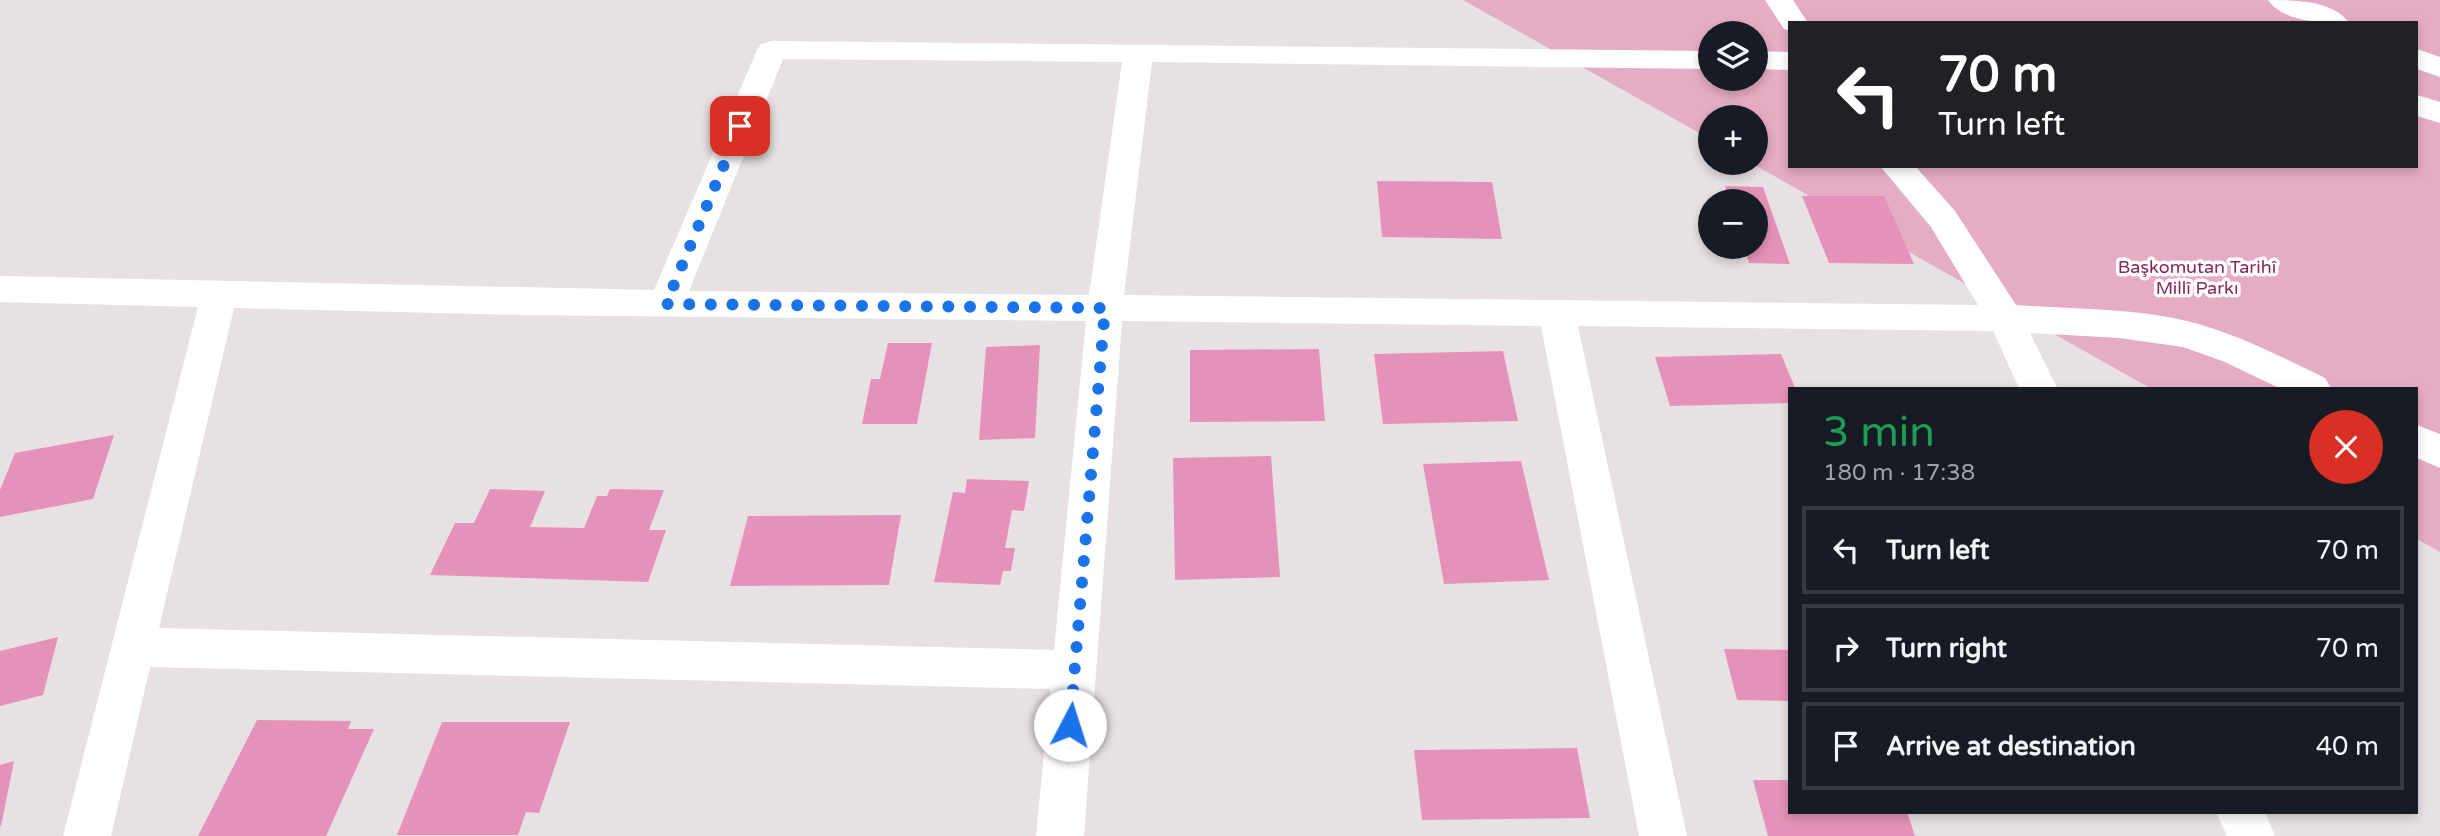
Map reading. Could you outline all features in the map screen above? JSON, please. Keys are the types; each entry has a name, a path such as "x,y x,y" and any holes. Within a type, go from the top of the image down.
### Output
{"street":[{"path":"1779,0 1793,21"},
{"path":"2282,0 2330,21"},
{"path":"666,304 772,50 1698,60"},
{"path":"1060,836 1105,308 1138,54"},
{"path":"2418,58 2440,68"},
{"path":"1768,60 1788,61"},
{"path":"2418,105 2440,113"},
{"path":"1898,168 1942,219 2005,318 2038,387"},
{"path":"0,289 666,304 2005,318 2119,325 2185,334 2238,352 2310,387"},
{"path":"88,836 219,294"},
{"path":"1557,314 1663,836"},
{"path":"2418,441 2440,452"},
{"path":"133,647 1074,670"},
{"path":"2241,814 2252,836"}],"green space":[{"name":"Başkomutan Tarihî Millî Parkı","path":"1463,0 2440,0 2440,552 2418,540 2418,387 2148,387 1768,173 1768,105 1698,105 1698,132"}],"building":[{"path":"1377,181 1492,182 1502,239 1382,237"},
{"path":"1725,186 1764,189 1726,189"},
{"path":"1802,196 1884,196 1914,264 1829,263"},
{"path":"1768,201 1790,264 1749,263 1748,259 1768,259"},
{"path":"888,343 932,343 917,424 862,424 871,379 880,379"},
{"path":"1040,345 1035,438 979,440 986,347"},
{"path":"1319,349 1325,421 1190,422 1190,350"},
{"path":"1503,351 1518,421 1383,424 1374,354"},
{"path":"1781,354 1795,387 1788,387 1788,403 1670,406 1655,357"},
{"path":"114,435 93,499 0,517 0,490 15,453"},
{"path":"1271,456 1280,577 1175,580 1173,458"},
{"path":"1521,461 1549,580 1444,584 1423,464"},
{"path":"967,479 1029,481 1024,511 1012,510 1005,548 1015,548 1011,571 1003,571 1000,585 934,582 953,492 965,493"},
{"path":"490,489 545,491 530,527 584,528 597,496 607,496 610,489 664,490 649,530 666,530 648,582 430,575 455,523 474,523"},
{"path":"901,515 889,585 730,586 748,516"},
{"path":"58,637 43,695 0,706 0,651"},
{"path":"1724,649 1788,650 1788,701 1737,700"},
{"path":"257,720 351,721 348,729 374,729 326,836 198,836"},
{"path":"442,722 570,722 539,813 526,812 518,835 397,835"},
{"path":"1577,748 1590,818 1422,820 1414,750"},
{"path":"14,761 1,826 0,826 0,765"},
{"path":"1753,780 1788,780 1788,814 1908,814 1915,836 1768,836"}],"route":[{"path":"740,126 666,304 1105,308 1070,725"}]}
